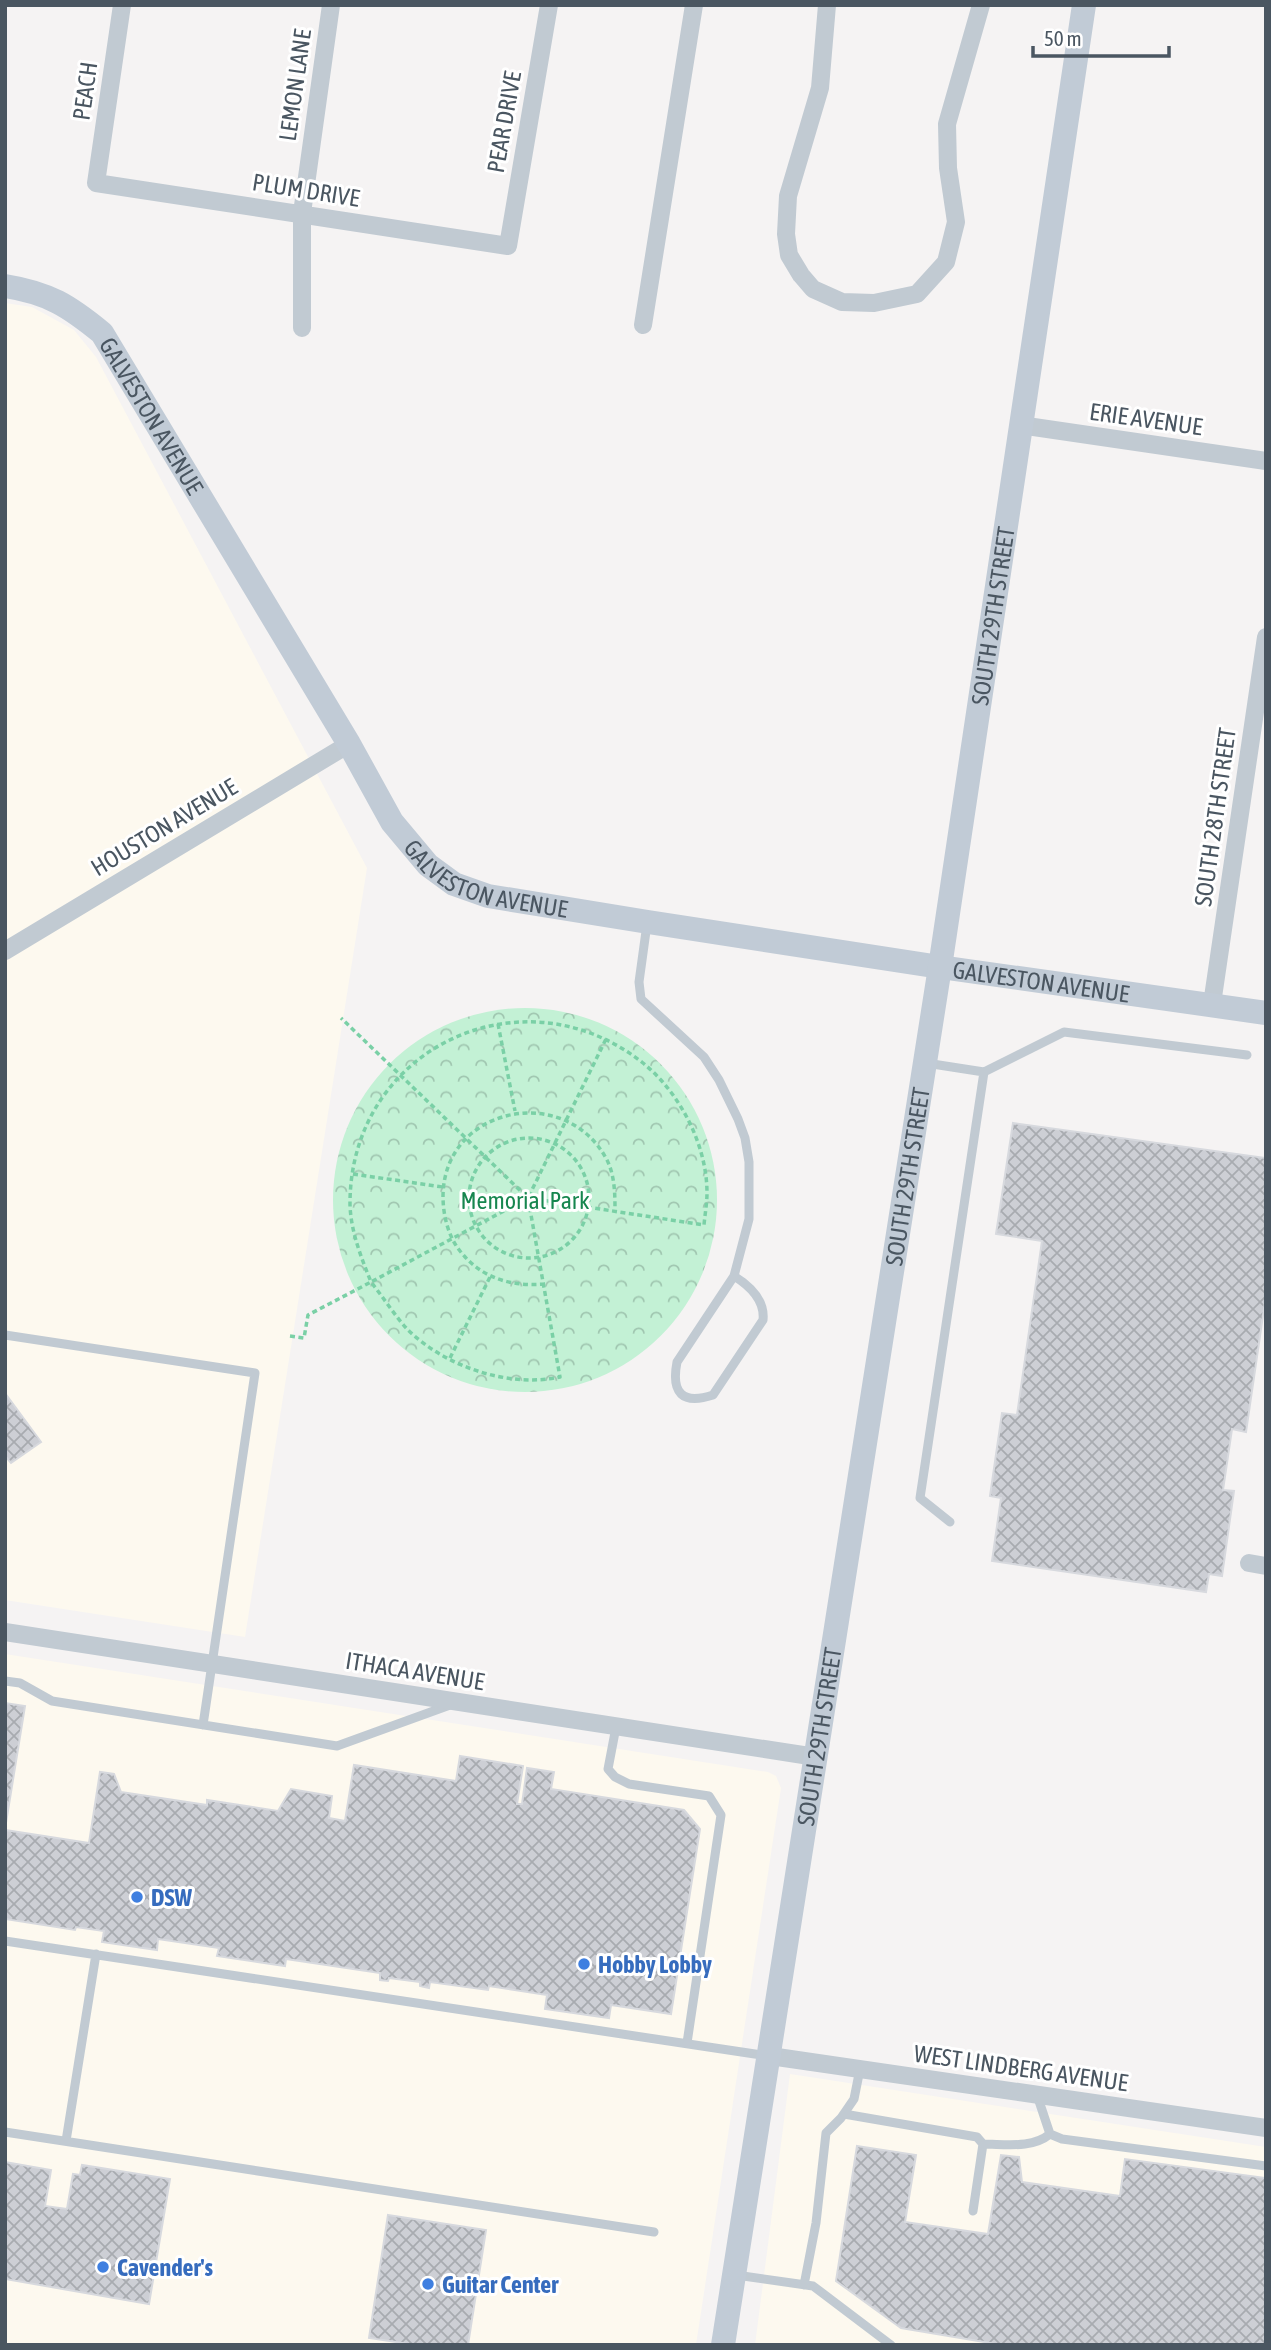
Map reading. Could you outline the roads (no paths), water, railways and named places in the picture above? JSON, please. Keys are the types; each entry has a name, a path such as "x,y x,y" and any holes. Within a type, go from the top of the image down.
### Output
{"street":[{"name":"PEACH","path":"96,183 122,5"},
{"name":"LEMON LANE","path":"302,328 302,214 331,5"},
{"name":"PEAR DRIVE","path":"508,246 549,5"},
{"path":"643,325 694,5"},
{"path":"827,5 820,88 788,196 787,245 789,256 813,289 842,302 874,303 917,294 946,262 956,222 948,168 947,124 981,5"},
{"name":"SOUTH 29TH STREET","path":"723,2345 940,967 1080,6"},
{"name":"PLUM DRIVE","path":"96,183 508,246"},
{"name":"GALVESTON AVENUE","path":"5,286 58,300 103,333 349,744 392,822 428,865 454,884 488,896 648,922 1266,1013"},
{"name":"ERIE AVENUE","path":"1020,425 1266,461"},
{"name":"SOUTH 28TH STREET","path":"1212,1004 1266,637"},
{"name":"HOUSTON AVENUE","path":"5,951 349,744"},
{"name":"ITHACA AVENUE","path":"5,1632 816,1758"},
{"name":"WEST LINDBERG AVENUE","path":"769,2056 1266,2128"}],"lane":[{"path":"648,922 639,982 641,999 704,1057 729,1099 745,1138 749,1163 749,1219 734,1276 677,1362 674,1379 677,1389 686,1396 700,1399 713,1395 763,1320 764,1311 757,1297 747,1285 734,1276"},
{"path":"924,1062 984,1072 1063,1032 1247,1055"},
{"path":"950,1522 920,1498 984,1072"},
{"path":"5,1335 255,1373 203,1725"},
{"path":"5,1681 20,1683 52,1701 337,1746 457,1702"},
{"path":"616,1727 608,1769 615,1777 629,1784 709,1796 721,1815 688,2043"},
{"path":"5,1941 769,2056"},
{"path":"66,2141 96,1954"},
{"path":"804,2284 816,2223 827,2133 844,2115 854,2099 860,2069"},
{"path":"1037,2095 1050,2134 1062,2139 1266,2166"},
{"path":"844,2115 977,2137 983,2144 1017,2145 1042,2141 1050,2134"},
{"path":"5,2132 654,2232"},
{"path":"972,2211 983,2144"},
{"path":"735,2274 813,2286 891,2345"}],"place":[{"name":"DSW","path":"137,1897"},
{"name":"Hobby Lobby","path":"584,1964"},
{"name":"Cavender's","path":"103,2267"},
{"name":"Guitar Center","path":"428,2284"}],"park label":[{"name":"Memorial Park","path":"525,1200"}]}
